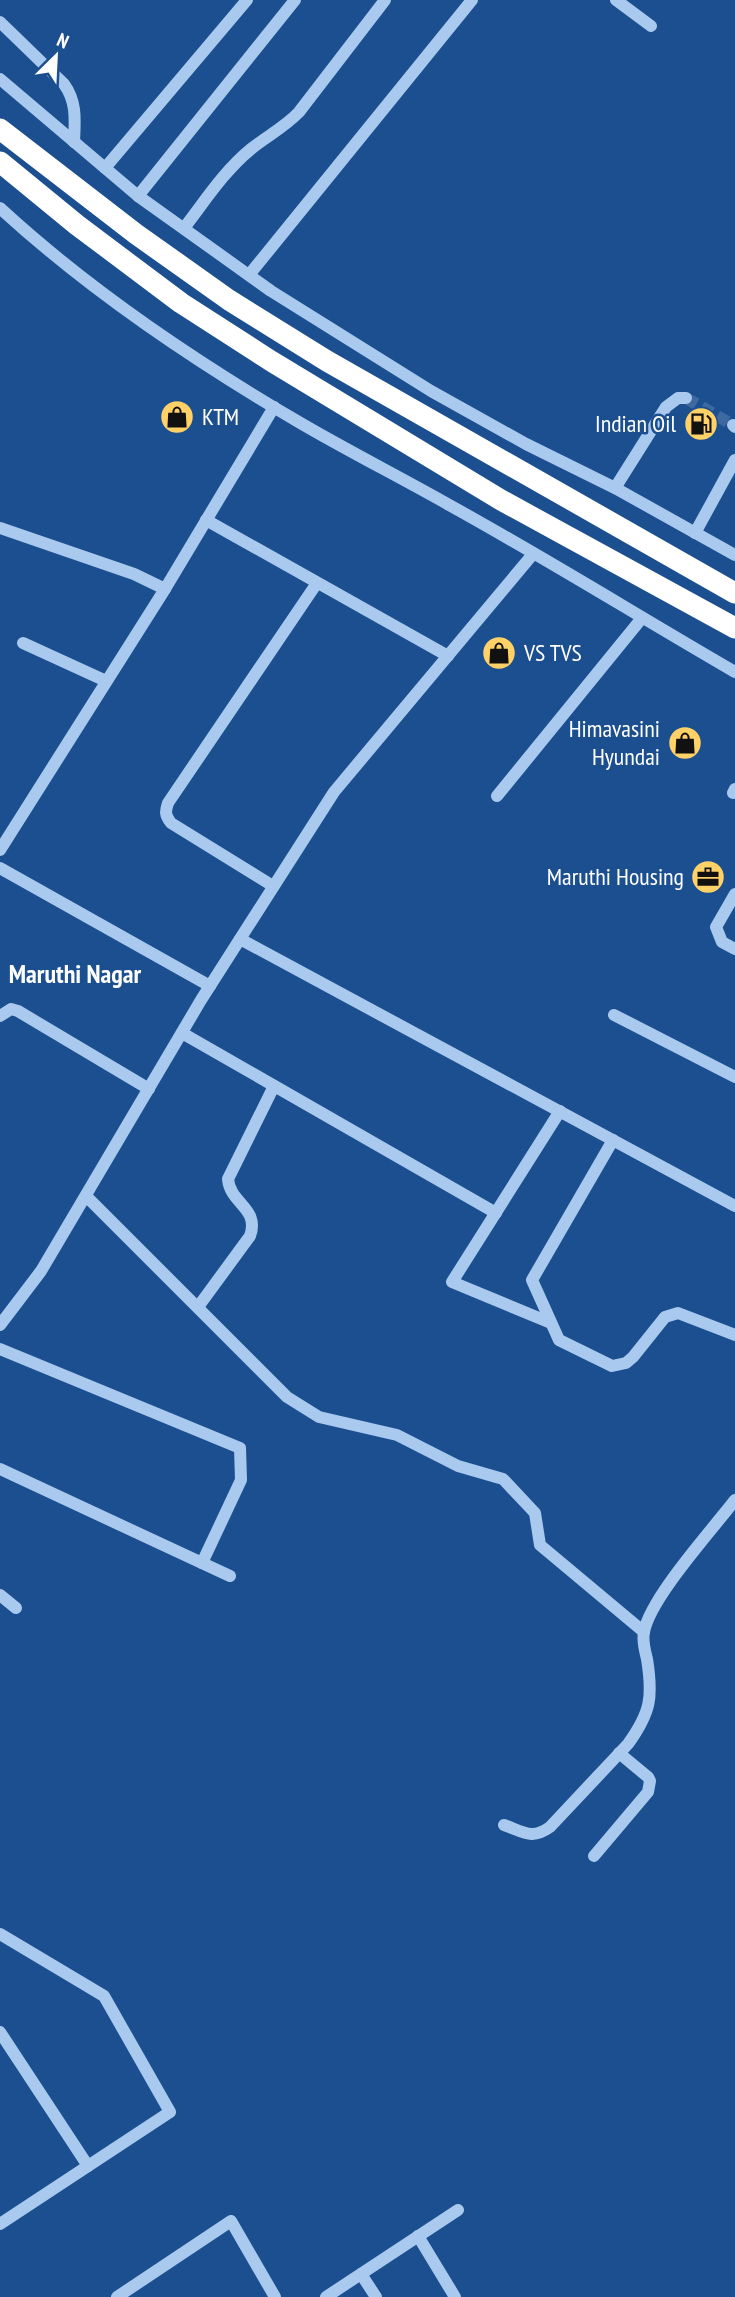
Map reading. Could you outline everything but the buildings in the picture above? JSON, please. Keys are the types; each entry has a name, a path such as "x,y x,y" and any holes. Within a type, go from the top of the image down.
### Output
{"highway":[{"path":"0,129 136,234 229,300 327,361 735,593"},
{"path":"0,162 77,225 181,303 271,361 500,500 735,628"}],"street":[{"path":"105,168 247,0"},
{"path":"138,196 295,0"},
{"path":"184,228 228,170 299,112 385,0"},
{"path":"249,275 472,0"},
{"path":"616,0 651,26"},
{"path":"0,22 72,95 75,111 74,142"},
{"path":"0,79 138,196 249,275 431,391 735,555"},
{"path":"0,208 27,233 114,301 194,358 735,673"},
{"path":"615,488 666,407 673,400 686,398"},
{"path":"0,850 164,589 274,407"},
{"path":"695,533 735,460"},
{"path":"206,520 448,656"},
{"path":"0,528 134,574 164,589"},
{"path":"0,1325 41,1271 210,986 334,792 533,554"},
{"path":"273,886 171,823 166,816 166,810 168,803 317,583"},
{"path":"497,796 642,618"},
{"path":"23,643 106,681"},
{"path":"0,868 210,986"},
{"path":"735,894 716,927 722,942 735,949"},
{"path":"240,939 735,1206"},
{"path":"0,1016 11,1009 18,1011 149,1089"},
{"path":"614,1015 735,1077"},
{"path":"182,1033 496,1213"},
{"path":"198,1307 250,1236 254,1224 252,1218 231,1192 228,1179 274,1086"},
{"path":"551,1322 452,1282 560,1111"},
{"path":"613,1140 532,1280 559,1340 612,1366 626,1363 633,1357 670,1314 678,1313 735,1335"},
{"path":"86,1196 287,1397 319,1417 397,1436 458,1466 503,1479 535,1513 540,1545 644,1632"},
{"path":"0,1349 240,1448 240,1480 202,1563"},
{"path":"0,1469 230,1576"},
{"path":"504,1825 531,1835 540,1834 550,1827 638,1731 648,1710 652,1688 644,1632 650,1617 672,1580 735,1500"},
{"path":"0,1595 16,1608"},
{"path":"594,1856 648,1792 650,1786 648,1777 619,1753"},
{"path":"0,1934 104,1996 170,2112 0,2224"},
{"path":"0,2032 88,2166"},
{"path":"326,2297 458,2210"},
{"path":"117,2297 231,2221 275,2297"},
{"path":"418,2236 455,2297"},
{"path":"361,2274 376,2297"}],"tunnel":[{"path":"686,398 733,425"}],"place":[{"name":"KTM","path":"177,417"},
{"name":"Indian Oil","path":"701,424"},
{"name":"VS TVS","path":"499,653"},
{"name":"Himavasini Hyundai","path":"685,743"},
{"name":"Maruthi Housing","path":"708,877"}],"district":[{"name":"Maruthi Nagar","path":"75,974"}]}
